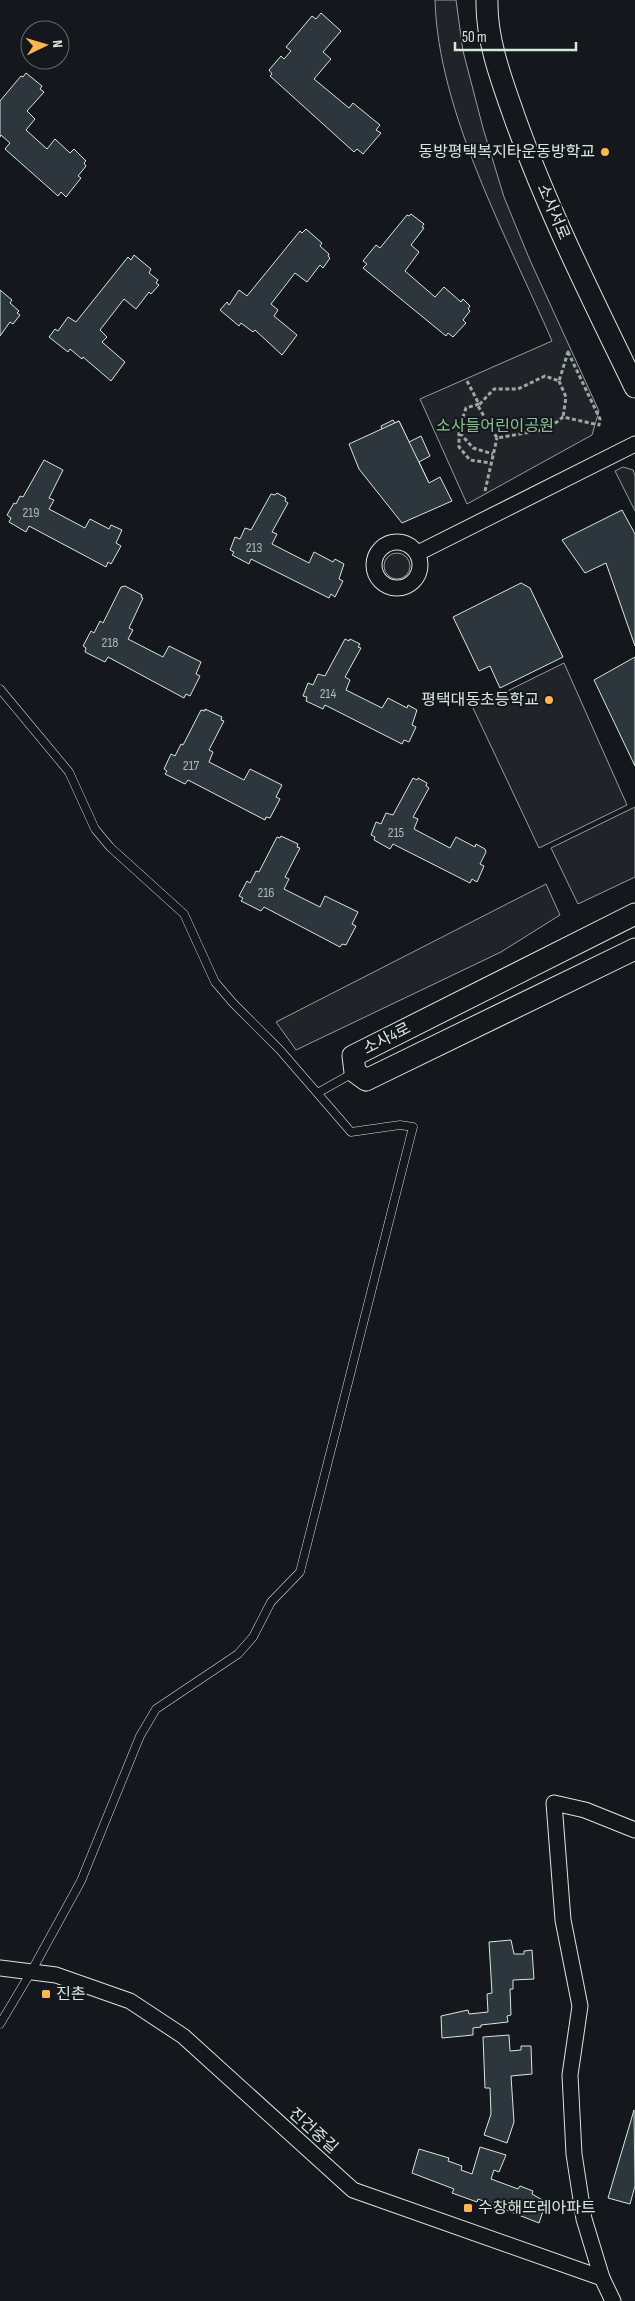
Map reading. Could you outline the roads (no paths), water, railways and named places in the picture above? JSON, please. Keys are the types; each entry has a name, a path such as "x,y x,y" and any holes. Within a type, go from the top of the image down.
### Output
{"main road":[{"name":"소사서로","path":"486,0 486,16 502,80 521,135 568,248 635,387"},
{"name":"소사4로","path":"635,914 353,1056 355,1072 366,1080 635,949"}],"street":[{"path":"418,553 635,444"},
{"path":"613,2301 602,2278 584,2219 574,2154 570,2075 580,2006 563,1920 554,1803 584,1810 635,1830"},
{"name":"진건중길","path":"0,1968 56,1975 130,2001 183,2036 353,2190 602,2278"}],"lane":[{"path":"0,689 69,772 95,829 110,847 184,914 215,982 232,1003 280,1050 351,1132 400,1125 413,1127 300,1572 271,1602 253,1638 238,1654 156,1709 140,1736 81,1881 0,2024"},
{"path":"321,1092 355,1072"}],"place":[{"name":"동방평택복지타운동방학교","path":"605,152"},
{"name":"평택대동초등학교","path":"549,700"},
{"name":"진촌","path":"46,1994"},
{"name":"수창해뜨레아파트","path":"468,2208"}],"park label":[{"name":"소사들어린이공원","path":"495,426"}]}
